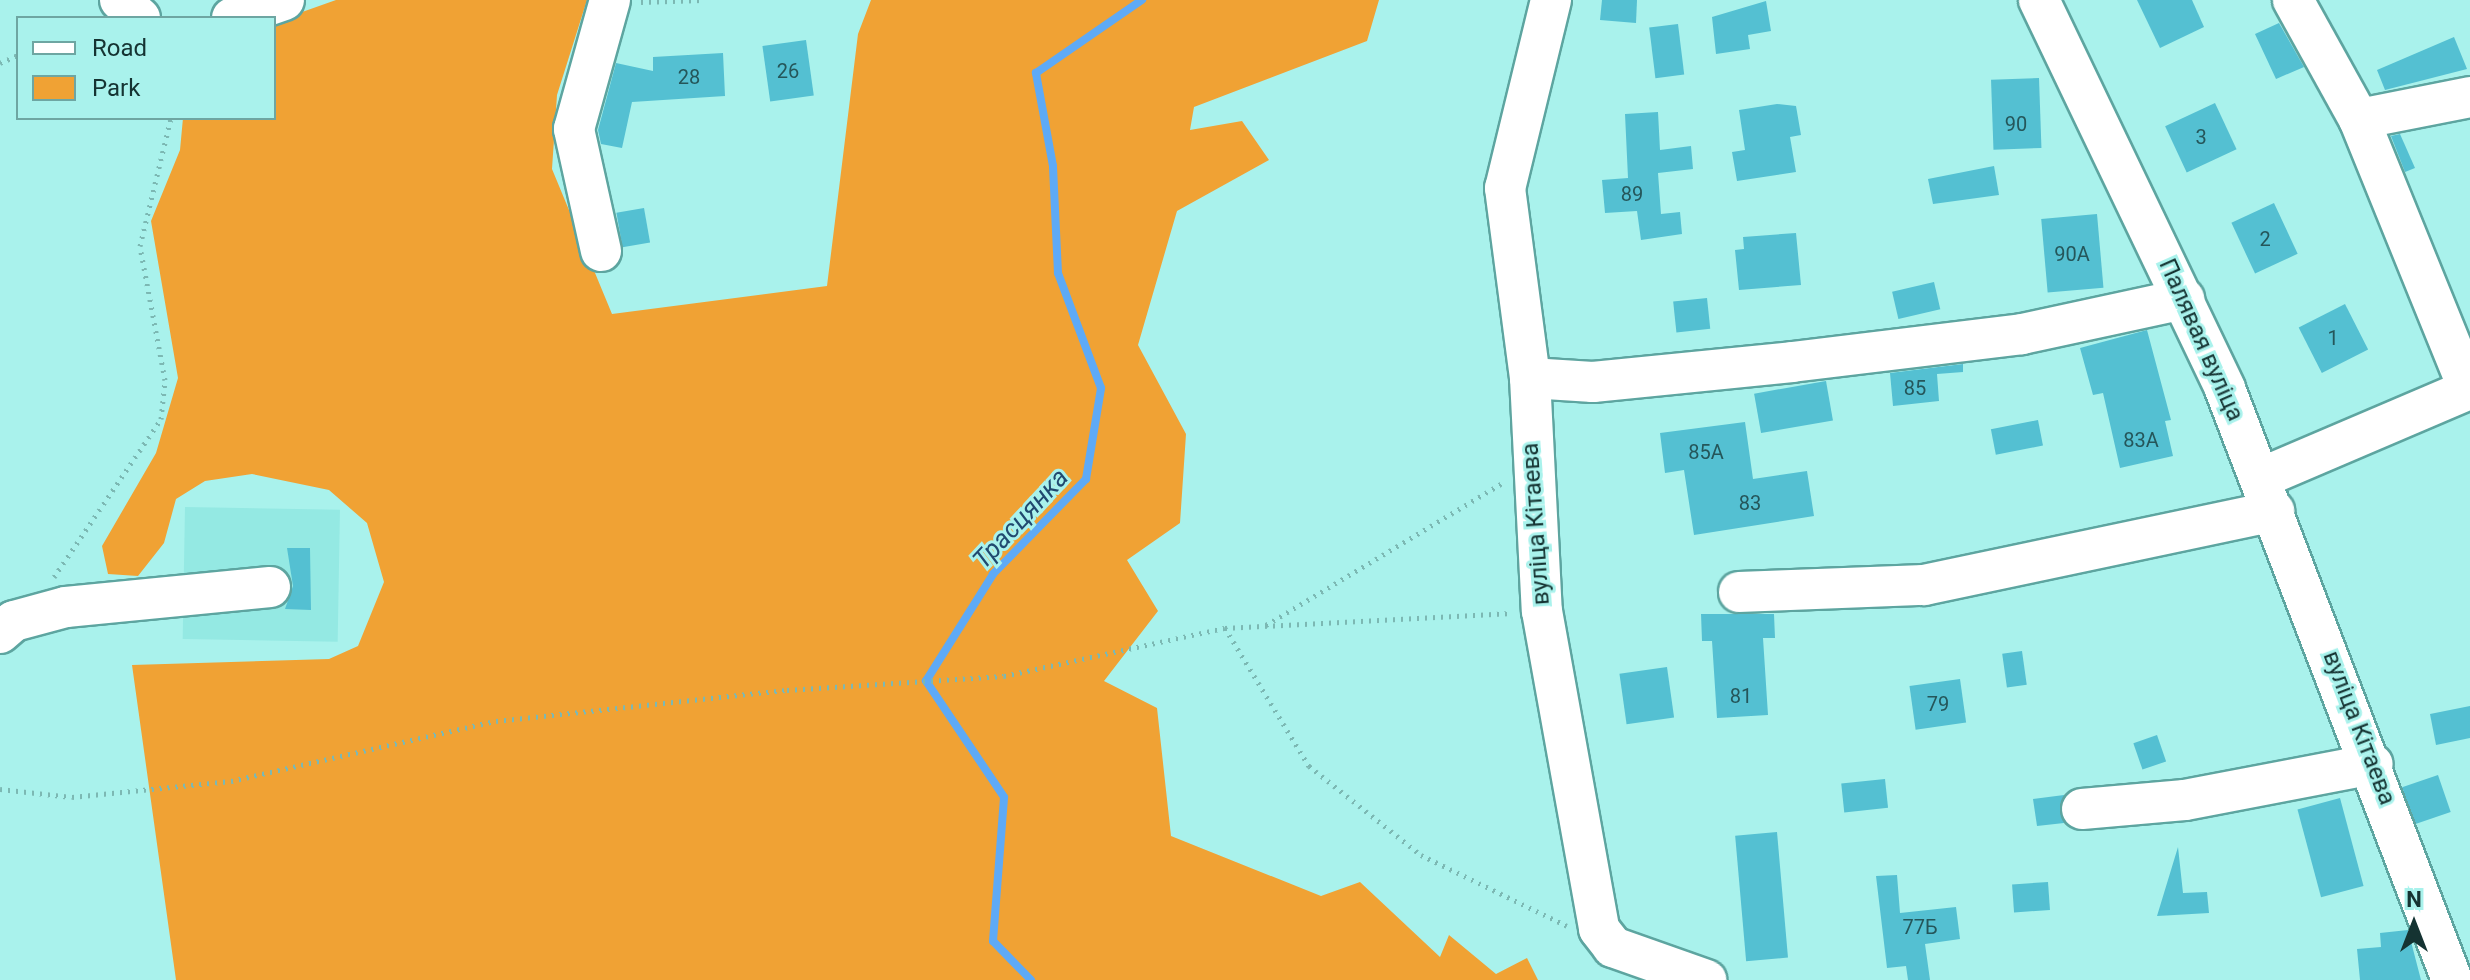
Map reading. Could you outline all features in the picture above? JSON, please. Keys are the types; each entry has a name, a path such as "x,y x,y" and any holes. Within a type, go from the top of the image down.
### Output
{"street":[{"path":"120,0 138,16"},
{"path":"238,16 284,0"},
{"path":"601,251 574,129 610,0"},
{"name":"вуліца Кітаева","path":"1551,0 1505,188 1530,378 1529,466 1542,611 1590,906 1613,947"},
{"name":"Палявая вуліца","path":"2039,0 2184,299 2268,494"},
{"path":"1739,592 1924,585 2268,494 2470,390 2359,119 2293,0"},
{"path":"2359,119 2470,97"},
{"path":"1530,378 1593,382 2022,334 2184,299"},
{"name":"вуліца Кітаева","path":"2268,494 2373,764 2452,980"},
{"path":"7,627 66,607 270,587"},
{"path":"2082,809 2185,800 2373,764"},
{"path":"1613,947 1706,980"}],"path":[{"path":"628,0 703,0"},
{"path":"7,627 129,475 161,419 165,380 140,246 171,120"},
{"path":"1265,626 1529,466"},
{"path":"0,789 72,797 231,781 496,721 1004,676 1225,628 1542,611"},
{"path":"1225,628 1309,766 1421,855 1613,947"}],"shaded area":[{"path":"185,507 340,510 338,642 183,639"}],"green space":[{"path":"336,0 587,0 557,95 552,169 612,314 827,286 858,34 871,0 1379,0 1367,41 1194,107 1190,130 1242,121 1269,160 1177,211 1138,345 1186,434 1180,523 1127,560 1158,611 1104,681 1157,708 1171,836 1321,896 1360,882 1440,957 1449,935 1496,974 1527,958 1538,980 176,980 132,665 329,659 358,646 384,582 367,523 329,490 252,474 205,481 176,499 164,543 138,576 108,574 102,546 156,453 178,378 151,221 180,150 183,120 276,120 276,21"}],"building":[{"path":"1602,0 1637,0 1636,23 1600,20"},
{"path":"2137,0 2192,0 2204,27 2160,48"},
{"path":"1766,1 1771,31 1748,35 1750,49 1716,54 1712,17"},
{"path":"2279,23 2304,67 2276,79 2255,34"},
{"path":"1678,24 1684,75 1655,78 1649,28"},
{"path":"2454,37 2467,69 2385,90 2377,70"},
{"path":"806,40 814,95 770,102 762,46"},
{"path":"723,53 725,96 632,102 622,148 601,144 598,130 616,63 653,71 653,57"},
{"path":"2039,78 2041,148 1993,150 1991,80"},
{"path":"2215,103 2237,149 2187,172 2165,126"},
{"path":"1777,104 1796,106 1801,135 1790,137 1796,172 1737,181 1732,152 1745,150 1739,110"},
{"path":"1658,112 1660,150 1691,146 1693,169 1658,173 1661,214 1680,212 1682,234 1641,240 1637,211 1605,213 1602,180 1628,178 1625,114"},
{"path":"2400,134 2415,168 2405,172 2391,136"},
{"path":"1994,166 1999,195 1933,204 1928,179"},
{"path":"2274,203 2298,254 2255,274 2231,223"},
{"path":"644,208 650,242 623,247 616,213"},
{"path":"2097,214 2103,288 2048,293 2041,219"},
{"path":"1796,233 1801,285 1739,290 1735,250 1744,249 1743,237"},
{"path":"1934,282 1940,309 1898,319 1892,292"},
{"path":"1707,298 1710,329 1676,332 1673,302"},
{"path":"2345,304 2368,349 2322,373 2299,328"},
{"path":"2147,330 2171,420 2165,421 2173,456 2120,468 2103,393 2093,395 2080,348"},
{"path":"1963,364 1963,372 1937,374 1939,401 1893,406 1890,373"},
{"path":"1826,381 1833,420 1761,433 1754,394"},
{"path":"2038,420 2043,446 1996,455 1991,429"},
{"path":"1745,422 1753,479 1807,471 1814,516 1694,535 1684,470 1665,473 1660,433"},
{"path":"287,548 310,548 311,610 285,609 293,586"},
{"path":"1701,614 1774,614 1775,638 1763,638 1768,715 1717,718 1712,641 1702,641"},
{"path":"2022,651 2027,685 2007,687 2002,654"},
{"path":"1667,667 1674,718 1627,724 1619,674"},
{"path":"1960,679 1966,723 1916,730 1909,686"},
{"path":"2470,706 2470,738 2436,745 2430,714"},
{"path":"2157,735 2166,761 2142,770 2133,743"},
{"path":"2438,775 2451,812 2415,824 2402,787"},
{"path":"1885,779 1888,808 1844,812 1841,784"},
{"path":"2064,795 2064,823 2037,826 2033,799"},
{"path":"2340,798 2364,886 2321,897 2297,809"},
{"path":"1777,832 1788,958 1746,961 1735,836"},
{"path":"2178,847 2183,893 2207,892 2209,913 2157,916"},
{"path":"1897,875 1900,913 1956,907 1960,939 1925,944 1930,980 1908,980 1906,966 1887,968 1876,876"},
{"path":"2048,882 2050,910 2014,912 2012,885"},
{"path":"2408,930 2421,980 2360,980 2357,949 2381,947 2380,933"}],"waterway":[{"name":"Трасцянка","path":"1031,980 993,941 1004,797 926,681 993,574 1086,479 1101,388 1058,273 1053,166 1036,73 1142,0"}]}
